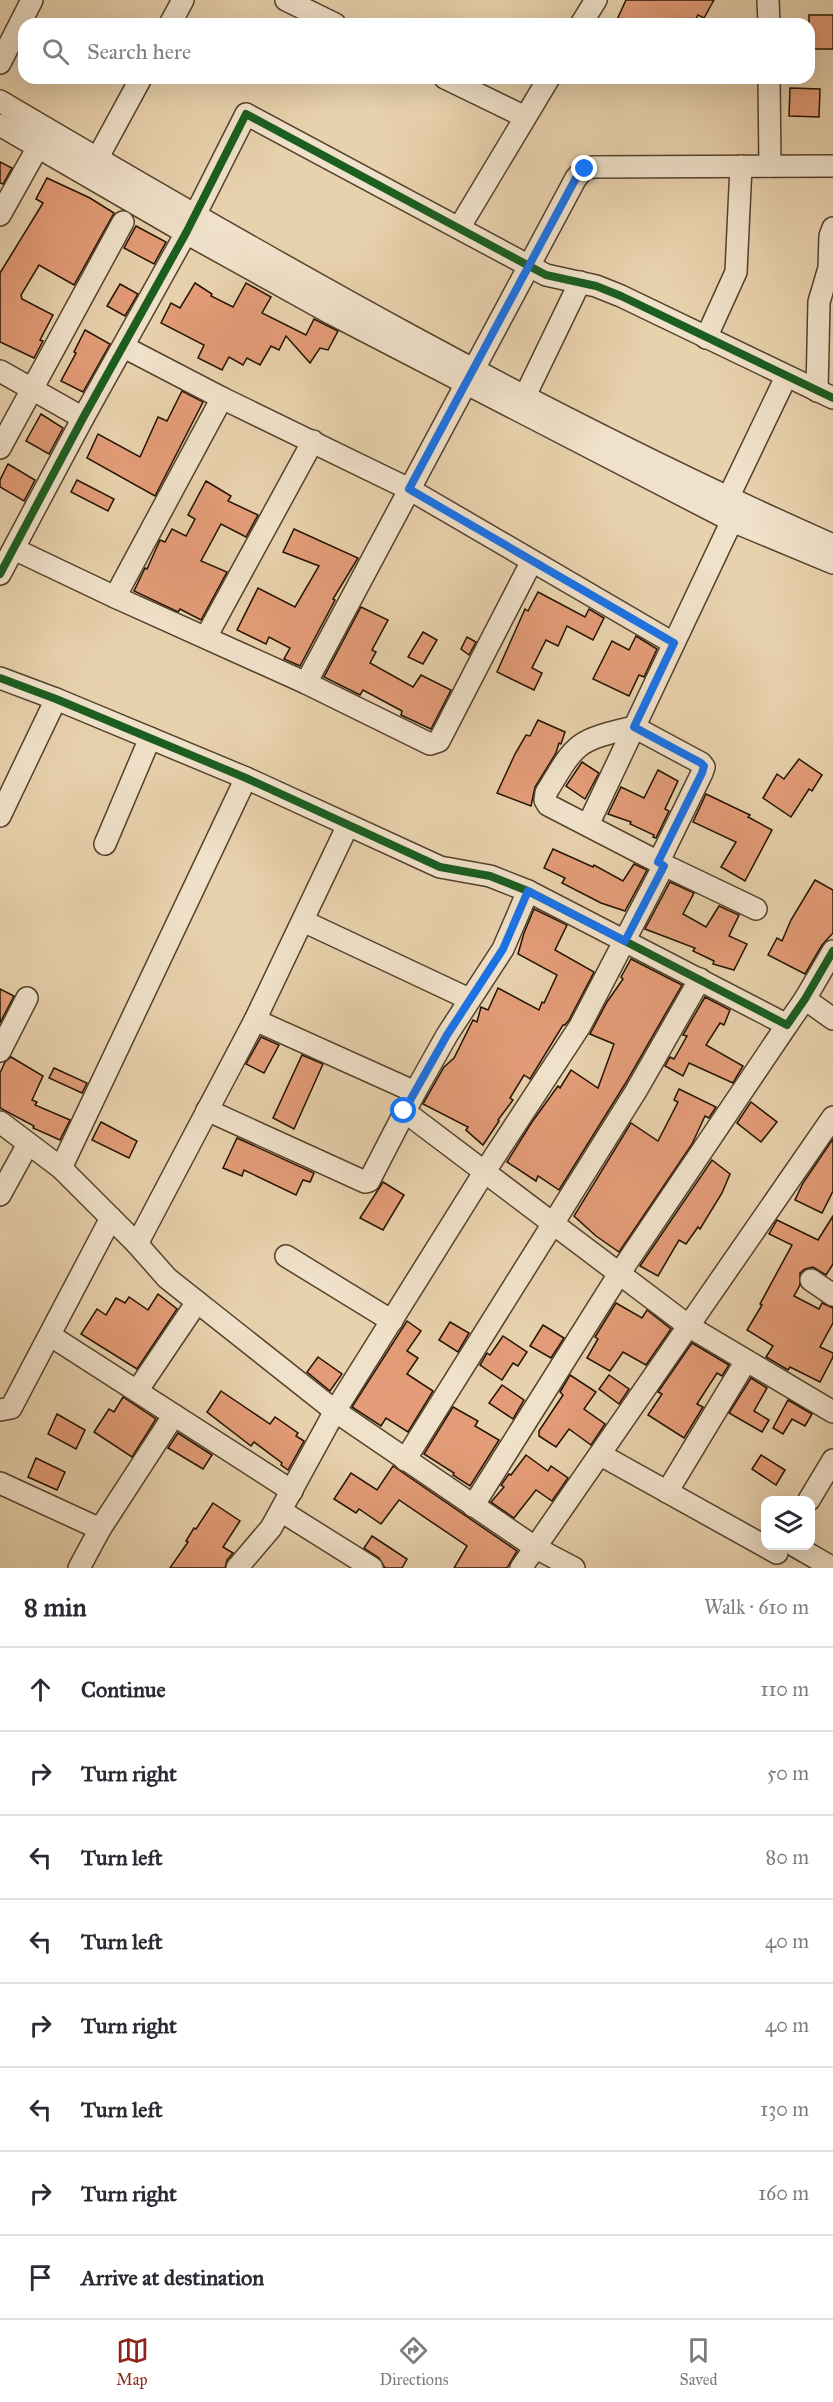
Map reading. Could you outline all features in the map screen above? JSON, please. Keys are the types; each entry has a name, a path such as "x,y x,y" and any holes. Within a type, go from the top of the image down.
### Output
{"street":[{"path":"24,18 33,0"},
{"path":"173,18 183,0"},
{"path":"286,0 323,18"},
{"path":"585,18 596,0"},
{"path":"768,0 769,18"},
{"path":"0,63 18,29"},
{"path":"93,167 138,84"},
{"path":"457,84 525,117"},
{"path":"459,228 545,84"},
{"path":"769,84 770,166"},
{"path":"0,101 93,167 191,224 469,376 733,508 833,545"},
{"path":"0,574 83,418 191,224 246,114 546,275 580,282 621,296 825,395 819,302 830,268 830,236 833,228"},
{"path":"0,125 38,147 93,167"},
{"path":"0,215 38,147"},
{"path":"306,683 576,178 585,169 833,165"},
{"path":"706,338 736,272 741,166"},
{"path":"0,448 123,222"},
{"path":"524,398 580,282"},
{"path":"124,347 222,398 409,489 674,643"},
{"path":"0,371 83,418"},
{"path":"469,376 524,398 833,563"},
{"path":"588,825 674,643 733,508 786,377"},
{"path":"115,597 222,398"},
{"path":"206,637 313,441"},
{"path":"14,549 306,683 430,744 436,744 532,561"},
{"path":"0,678 57,699 246,778 441,867 490,876 528,891 787,1025"},
{"path":"0,816 57,699"},
{"path":"237,1568 271,1528 335,1411 485,1171 580,1026 625,941 661,864 704,766 634,727 581,742 569,754 546,793 545,800 548,805 661,864 756,909"},
{"path":"105,844 150,738"},
{"path":"61,1168 246,778"},
{"path":"137,1244 255,1020 348,825"},
{"path":"207,1110 364,1182 372,1177 404,1111 469,999 503,949 528,891"},
{"path":"303,921 469,999"},
{"path":"473,1506 620,1274 805,999 833,951"},
{"path":"405,1460 649,1071 700,979"},
{"path":"0,1051 27,998"},
{"path":"805,999 833,1019"},
{"path":"255,1020 415,1092"},
{"path":"404,1111 690,1327 833,1412"},
{"path":"521,1568 690,1327 833,1117"},
{"path":"0,1122 61,1168 137,1244 167,1278 335,1411 536,1548 574,1568"},
{"path":"0,1195 28,1144"},
{"path":"0,1410 11,1408 51,1336 111,1218"},
{"path":"286,1256 392,1321"},
{"path":"811,1280 833,1294"},
{"path":"137,1391 197,1302"},
{"path":"51,1336 292,1491"},
{"path":"667,1492 746,1360"},
{"path":"79,1568 100,1529 174,1415"},
{"path":"601,1455 781,1553 833,1568"},
{"path":"811,1496 833,1460"},
{"path":"0,1482 100,1529"},
{"path":"281,1511 372,1568"}],"building":[{"path":"626,0 714,0 704,18 698,15 696,18 618,18"},
{"path":"809,15 833,15 833,49 815,49 815,18 809,18"},
{"path":"790,88 820,89 819,117 789,116"},
{"path":"0,162 12,168 3,184 0,183"},
{"path":"47,178 90,198 114,213 74,285 39,265 21,295 22,299 53,315 34,358 0,342 0,273 43,203 36,199"},
{"path":"136,226 166,242 154,264 124,248"},
{"path":"195,283 212,294 211,296 233,307 246,283 271,297 262,313 306,335 314,319 338,331 328,350 320,348 310,363 286,336 279,350 271,346 260,365 247,358 243,365 229,357 222,370 198,358 204,345 161,323 171,303 180,308"},
{"path":"120,284 138,294 125,316 107,306"},
{"path":"85,330 110,344 83,392 61,381"},
{"path":"182,391 203,402 155,496 87,458 98,434 140,457 158,417 167,421"},
{"path":"41,414 63,428 49,454 26,441"},
{"path":"8,464 35,480 24,501 0,487 0,480"},
{"path":"77,480 114,499 108,511 71,492"},
{"path":"206,481 231,496 228,501 258,515 246,537 221,524 201,561 227,572 201,620 134,591 160,540 165,542 172,529 186,536 195,519 188,515"},
{"path":"294,529 358,558 333,599 335,600 300,666 284,659 290,648 269,637 266,644 237,630 258,588 295,607 319,566 283,552"},
{"path":"538,592 585,617 589,609 604,618 593,640 567,626 558,646 546,640 532,668 542,673 534,690 497,672 525,609 528,611"},
{"path":"361,607 388,620 372,650 376,652 370,663 413,687 421,675 451,690 431,729 401,715 402,711 363,690 360,695 324,677"},
{"path":"423,632 437,640 423,664 408,657"},
{"path":"636,636 657,649 644,677 639,675 629,696 593,679 612,641 629,650"},
{"path":"467,637 476,642 469,655 461,649"},
{"path":"538,720 565,732 561,744 559,743 556,753 535,787 531,806 497,793 515,754 526,735 530,736"},
{"path":"799,759 822,775 812,791 809,789 791,817 763,798 777,774 784,779"},
{"path":"582,762 599,773 585,799 566,786"},
{"path":"658,770 678,781 665,809 669,811 656,838 630,824 631,822 608,814 621,787 644,798"},
{"path":"706,794 750,815 748,817 772,830 745,881 721,867 736,842 693,822"},
{"path":"553,849 593,867 594,865 623,881 634,864 647,870 625,911 601,903 562,883 565,878 544,868"},
{"path":"815,880 833,890 833,933 822,945 805,974 768,955 777,938 782,941 791,920"},
{"path":"670,882 694,893 683,914 706,927 719,906 739,915 729,936 747,944 734,970 713,964 714,961 693,951 695,948 645,929"},
{"path":"534,909 567,925 555,950 594,972 569,1020 563,1025 530,1079 524,1075 510,1098 513,1100 483,1145 466,1130 468,1127 423,1104 444,1067 454,1058 473,1020 477,1022 481,1007 488,1010 498,988 539,1010 542,1002 544,1003 557,975 518,954"},
{"path":"631,959 682,985 625,1084 559,1190 538,1176 536,1181 507,1162 532,1122 558,1086 560,1088 571,1070 598,1088 614,1044 590,1034 607,1002 623,979 621,977"},
{"path":"0,989 14,996 0,1023"},
{"path":"705,997 730,1010 724,1025 720,1023 706,1045 743,1066 733,1083 689,1063 683,1076 665,1066 670,1057 674,1059 687,1036 683,1035"},
{"path":"261,1037 279,1045 264,1073 246,1064"},
{"path":"302,1055 323,1064 294,1129 273,1118"},
{"path":"11,1057 43,1076 32,1100 37,1102 35,1105 70,1120 60,1140 33,1128 34,1126 0,1108 0,1073 5,1062"},
{"path":"54,1068 87,1083 82,1093 49,1078"},
{"path":"679,1089 716,1107 709,1118 705,1116 692,1144 619,1252 596,1236 574,1216 631,1123 658,1141 678,1102 674,1100"},
{"path":"751,1102 777,1122 761,1142 737,1123"},
{"path":"101,1122 137,1141 129,1158 92,1140"},
{"path":"237,1138 314,1173 310,1182 303,1180 296,1195 244,1170 242,1176 223,1168"},
{"path":"833,1139 833,1191 822,1213 795,1200 803,1183"},
{"path":"712,1160 730,1174 722,1193 700,1229 698,1227 686,1244 679,1240 658,1276 640,1266"},
{"path":"383,1182 404,1195 383,1230 360,1218"},
{"path":"833,1216 833,1264 826,1275 813,1267 800,1273 800,1285 794,1296 819,1309 822,1303 833,1308 833,1323 820,1347 833,1353 833,1357 820,1382 790,1367 788,1370 766,1357 773,1346 747,1330 792,1245 769,1234 777,1220 818,1240"},
{"path":"158,1294 177,1309 137,1369 81,1334 97,1309 106,1315 116,1298 125,1303 129,1297 148,1310"},
{"path":"616,1303 642,1318 647,1310 671,1329 646,1365 623,1352 610,1371 587,1358 598,1339 595,1337"},
{"path":"407,1321 421,1331 407,1351 418,1358 407,1374 433,1391 408,1432 386,1418 381,1426 352,1407"},
{"path":"450,1322 469,1333 458,1352 439,1340"},
{"path":"543,1325 564,1338 551,1358 530,1346"},
{"path":"503,1336 527,1352 518,1366 513,1363 502,1380 480,1365 487,1353 490,1355"},
{"path":"692,1343 729,1365 722,1376 717,1373 697,1404 703,1407 684,1438 648,1415 662,1394 658,1392"},
{"path":"318,1357 342,1374 330,1391 307,1372"},
{"path":"570,1375 596,1392 584,1409 605,1424 591,1445 569,1429 556,1447 539,1436 539,1431 563,1395 560,1392"},
{"path":"609,1375 629,1389 619,1404 599,1389"},
{"path":"751,1378 767,1388 754,1411 769,1420 762,1432 729,1413"},
{"path":"502,1385 524,1400 513,1419 489,1403"},
{"path":"221,1391 270,1424 275,1417 298,1433 296,1436 304,1441 288,1470 254,1442 251,1446 207,1412"},
{"path":"123,1397 156,1419 132,1457 94,1432 109,1409 114,1412"},
{"path":"788,1400 812,1414 805,1426 792,1419 783,1434 773,1428"},
{"path":"453,1407 478,1421 475,1426 499,1440 470,1486 424,1454"},
{"path":"57,1414 85,1430 76,1449 48,1434"},
{"path":"178,1433 212,1455 203,1469 168,1448"},
{"path":"526,1455 548,1471 551,1466 568,1478 552,1501 536,1490 514,1518 491,1502 504,1487 501,1485 509,1474 511,1475"},
{"path":"761,1455 785,1470 776,1485 752,1469"},
{"path":"36,1458 65,1472 57,1490 28,1477"},
{"path":"393,1466 517,1551 507,1568 454,1568 467,1546 399,1500 381,1524 359,1509 356,1513 334,1499 351,1473 377,1490"},
{"path":"213,1503 240,1521 223,1547 233,1553 227,1560 225,1568 170,1568 188,1542 186,1541 194,1528 196,1529"},
{"path":"372,1536 407,1559 402,1568 385,1568 379,1558 364,1548"}],"cycle path":[{"path":"0,574 83,418 186,233 246,114 546,275 596,286 621,296 833,398"},
{"path":"0,678 246,778 440,867 490,876 528,891 787,1025 833,951"}],"route":[{"path":"404,1111 469,999 496,962 528,891 625,941 664,866 658,862 704,766 634,727 674,643 409,489 576,178 585,169"}]}
